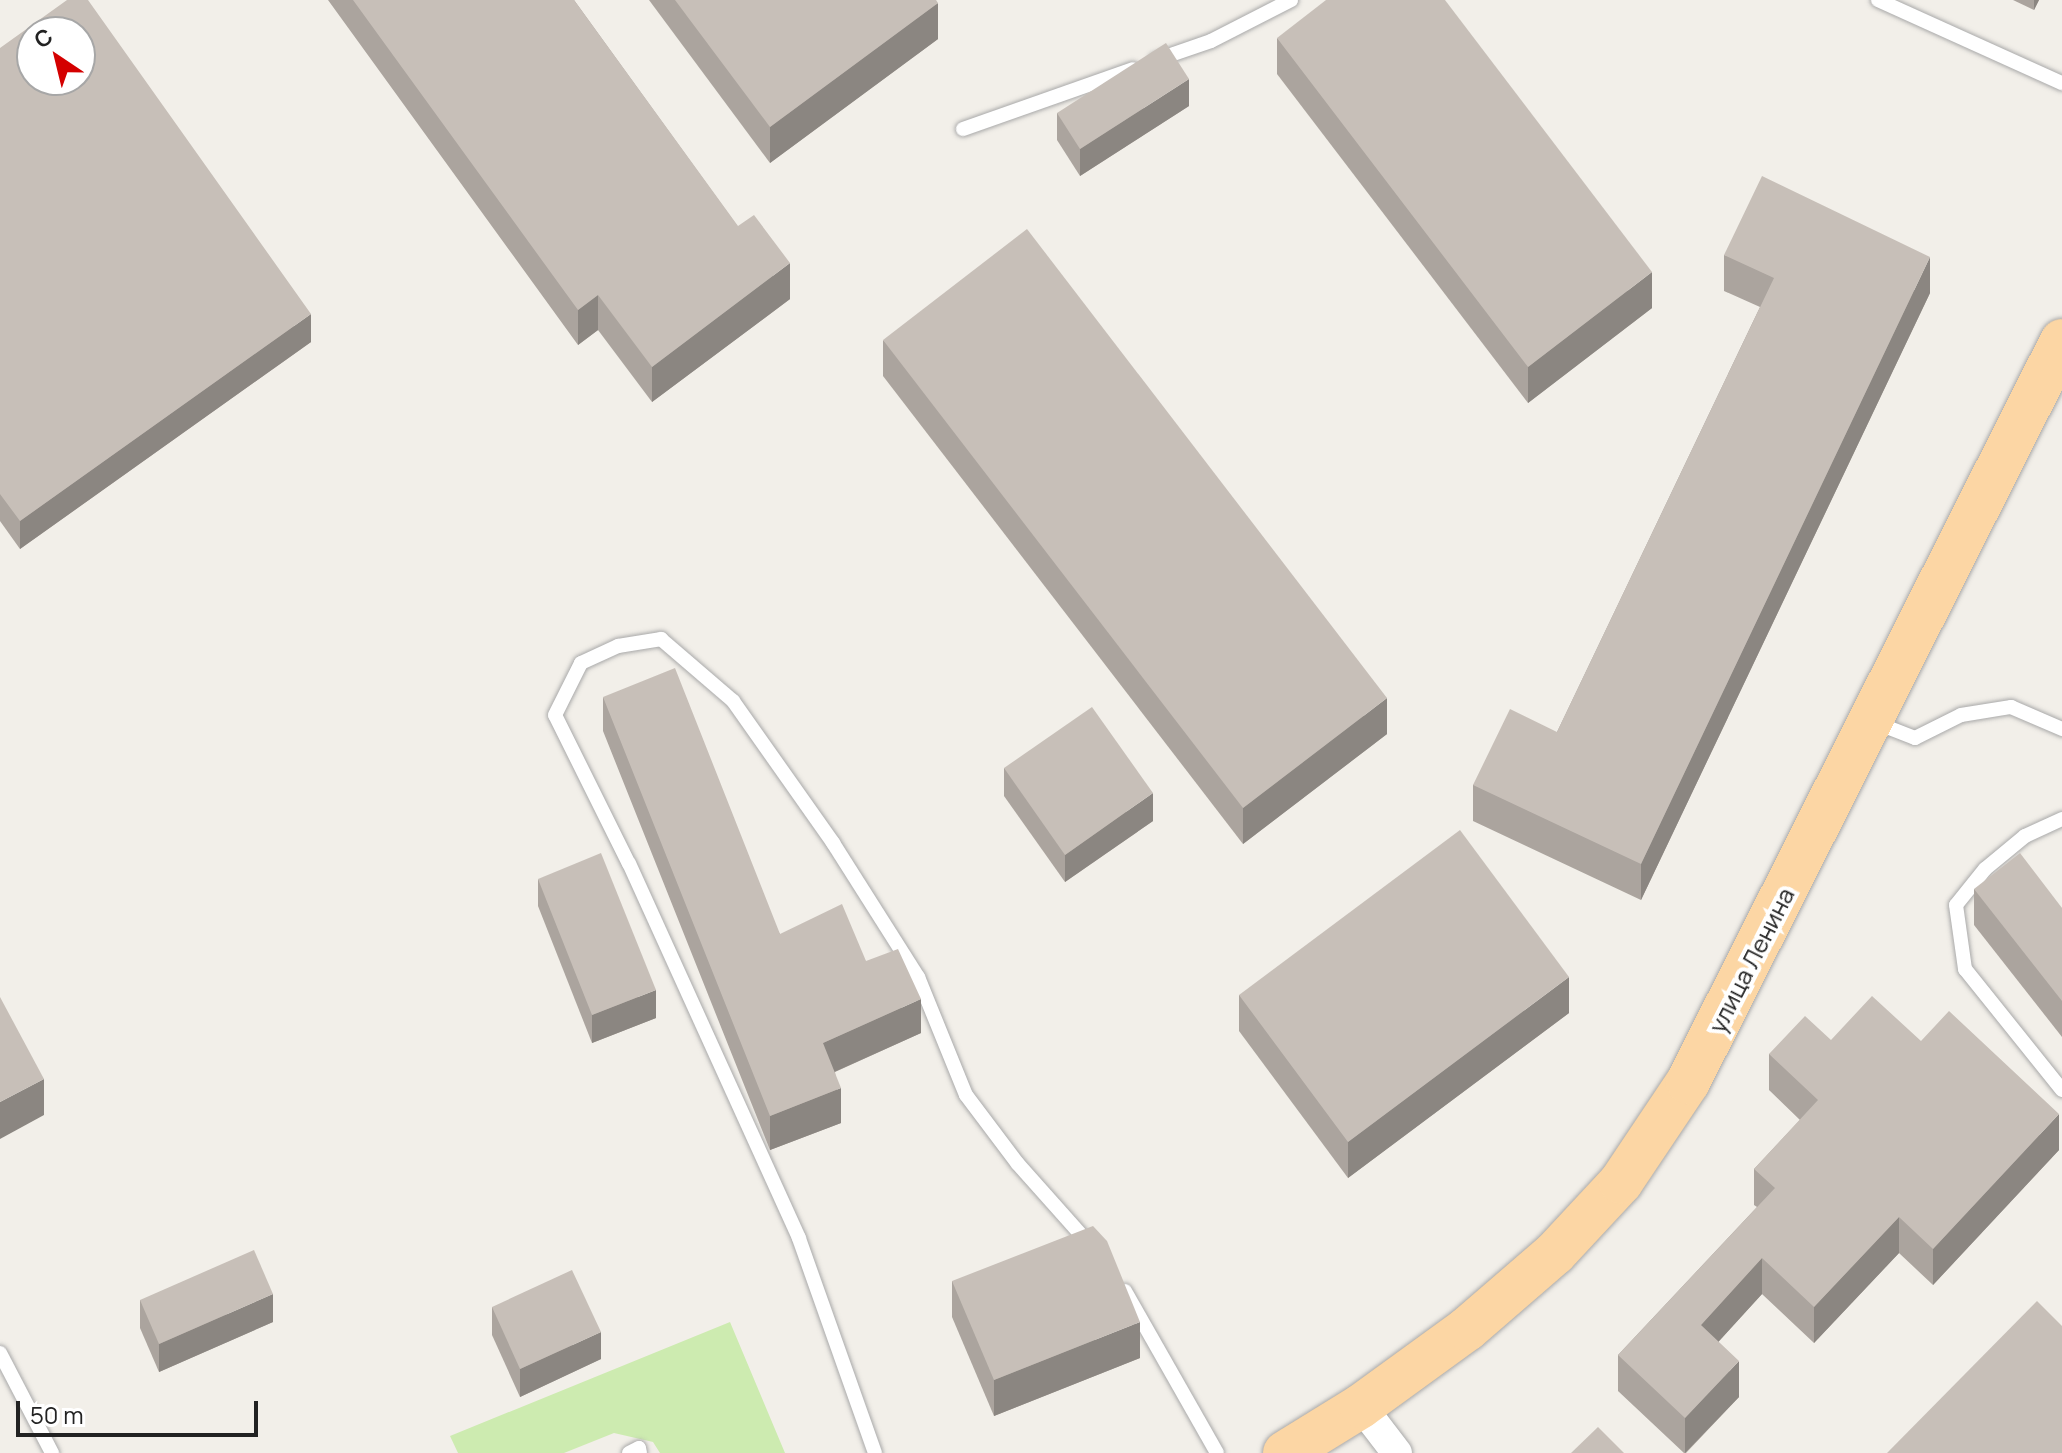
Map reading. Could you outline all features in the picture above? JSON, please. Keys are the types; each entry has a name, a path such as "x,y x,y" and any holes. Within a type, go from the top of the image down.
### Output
{"main road":[{"name":"улица Ленина","path":"1285,1453 1361,1406 1467,1329 1555,1253 1621,1182 1688,1082 1873,722 2062,341"}],"street":[{"path":"1361,1406 1397,1453"}],"lane":[{"path":"963,129 1211,41 1291,0"},
{"path":"1878,0 2062,83"},
{"path":"875,1453 799,1238 629,864 555,715 581,663 618,646 661,639 733,701 833,843 918,977 966,1095 1018,1164 1111,1268 1217,1453"},
{"path":"1873,722 1915,738 1961,715 2011,707 2062,729"},
{"path":"2062,819 2015,844 1985,869 1956,905 1965,969 2062,1090"},
{"path":"0,1353 52,1453"},
{"path":"629,1453 639,1448 640,1453"}],"green space":[{"path":"730,1322 785,1453 660,1453 653,1442 614,1433 564,1453 458,1453 450,1436"}],"building":[{"path":"67,0 88,0 311,314 20,521 0,494 0,48 16,37 16,96 96,96 96,16 45,16"},
{"path":"353,0 574,0 738,226 754,215 790,263 652,367 598,295 578,310"},
{"path":"675,0 936,0 938,3 770,127"},
{"path":"1326,0 1445,0 1652,272 1528,367 1277,38"},
{"path":"1166,43 1189,79 1080,149 1057,113"},
{"path":"1762,176 1930,257 1641,864 1473,785 1510,709 1557,732 1774,278 1724,255"},
{"path":"1027,229 1387,698 1243,808 883,340"},
{"path":"675,668 780,934 842,904 866,961 898,949 921,999 823,1043 841,1088 770,1116 603,697"},
{"path":"1092,707 1153,793 1065,855 1004,768"},
{"path":"1460,830 1569,977 1348,1142 1239,995"},
{"path":"601,853 656,990 592,1015 538,879"},
{"path":"2020,853 2062,908 2062,1001 1974,889"},
{"path":"1872,996 1921,1041 1949,1011 2059,1114 1933,1249 1899,1217 1814,1307 1762,1258 1701,1325 1739,1361 1685,1418 1618,1355 1775,1188 1754,1169 1818,1100 1769,1054 1805,1016 1831,1040"},
{"path":"0,997 44,1079 0,1102"},
{"path":"1093,1226 1107,1241 1140,1322 994,1380 952,1281"},
{"path":"254,1250 273,1294 159,1344 140,1300"},
{"path":"572,1270 601,1332 520,1369 492,1307"},
{"path":"2037,1301 2062,1326 2062,1453 1887,1453"},
{"path":"1598,1427 1624,1453 1571,1453"}]}
